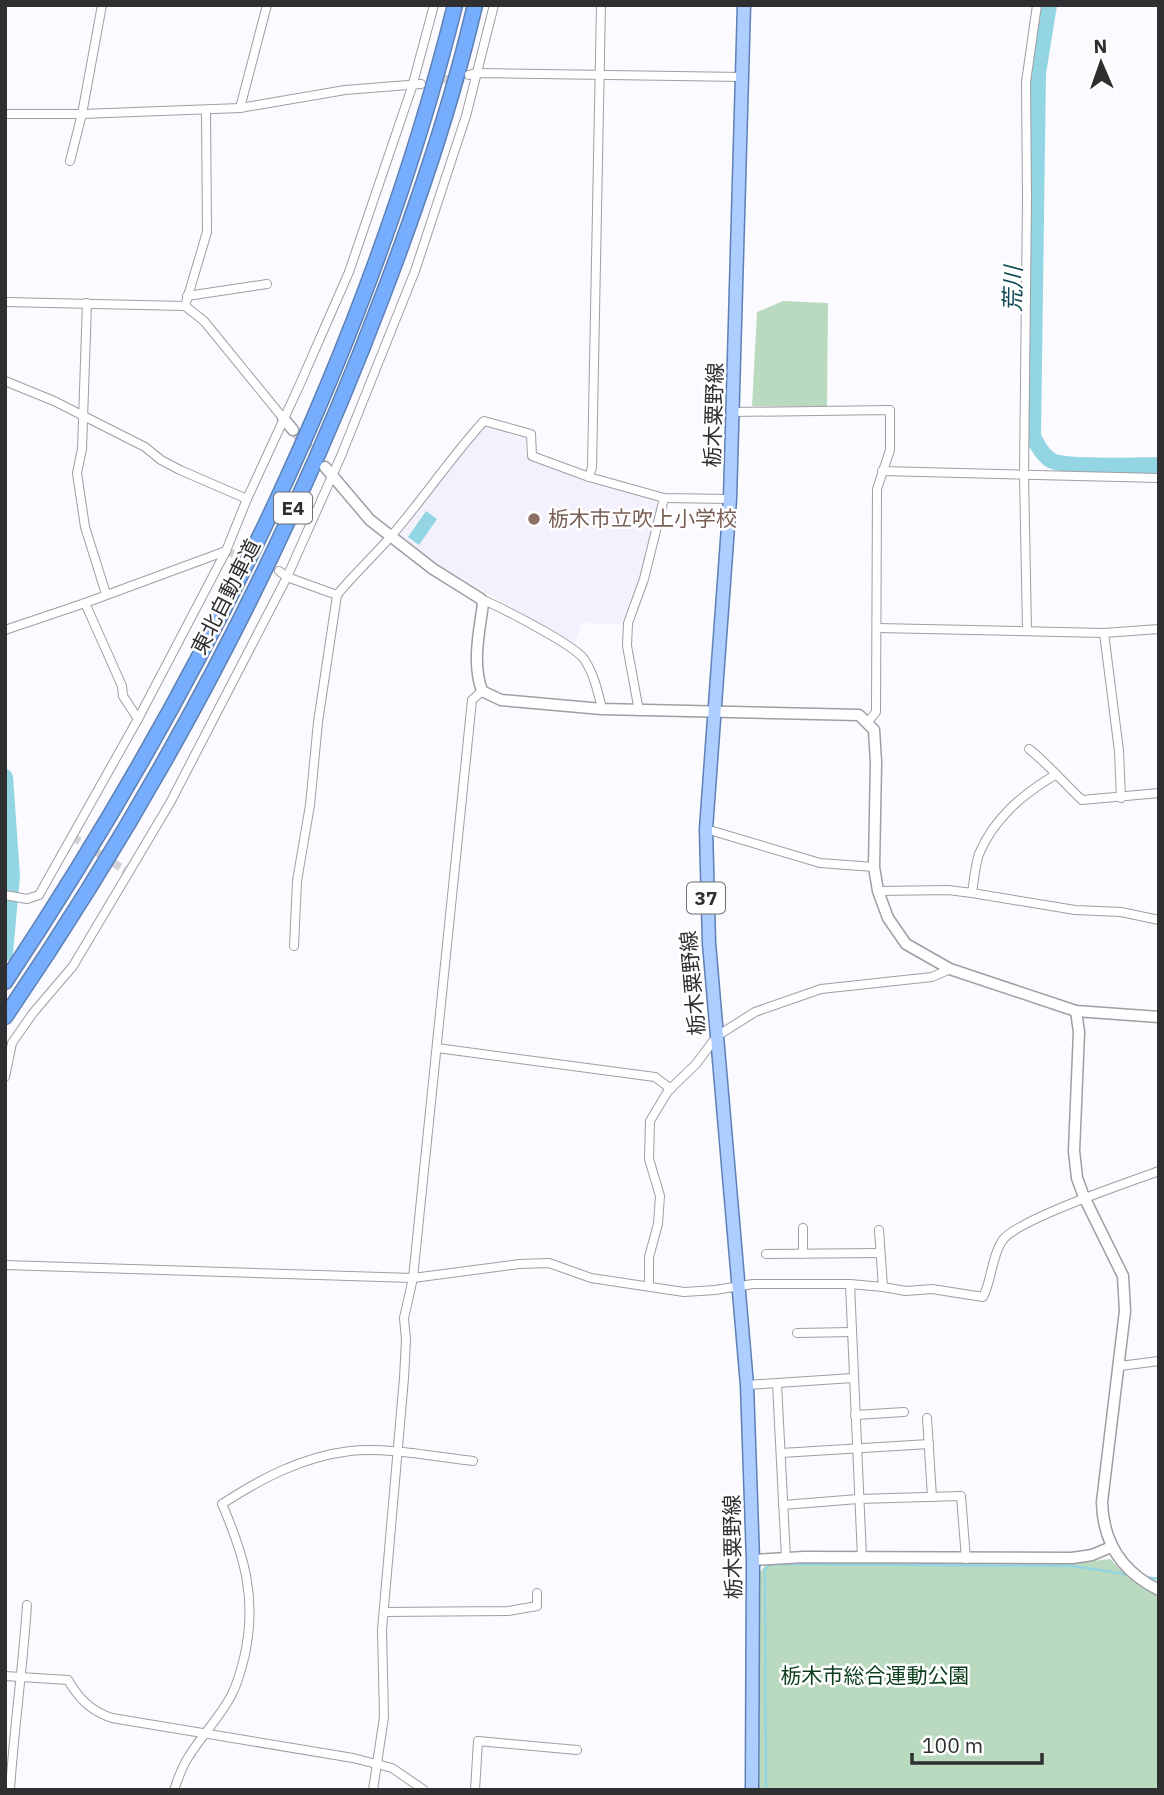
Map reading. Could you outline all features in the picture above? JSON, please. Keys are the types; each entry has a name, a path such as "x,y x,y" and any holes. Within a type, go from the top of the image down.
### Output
{"highway":[{"name":"東北自動車道","path":"5,982 41,928 162,724 257,539 301,445 377,254 419,133 455,5"},
{"name":"東北自動車道","path":"5,1017 105,864 180,732 237,624 319,450 360,357 409,223 438,138 475,5"}],"main road":[{"name":"栃木粟野線","path":"744,5 730,499 706,829 706,897 747,1385 753,1560 752,1790"}],"street":[{"path":"71,161 102,5"},
{"path":"240,108 267,5"},
{"path":"5,895 27,899 39,895 138,719 226,551 349,272 412,87 434,5"},
{"path":"5,1077 12,1043 33,1013 73,966 170,803 287,577 415,271 451,165 478,73 494,5"},
{"path":"589,477 592,467 601,5"},
{"path":"1027,630 1024,474 1026,82 1037,5"},
{"path":"468,75 742,77"},
{"path":"5,114 240,108 345,90 412,87 421,84"},
{"path":"185,306 207,232 206,110"},
{"path":"187,296 267,284"},
{"path":"5,302 185,306 204,321 293,429"},
{"path":"87,303 82,449 76,473 85,527 106,594"},
{"path":"5,381 38,394 145,447 180,470 247,499"},
{"path":"733,412 890,410 890,450 877,489 876,712 868,722"},
{"path":"294,946 297,881 310,805 318,722 337,595 391,537 459,447 484,421 531,434 532,456 589,477 664,498 730,499"},
{"path":"882,471 1159,478"},
{"path":"329,472 370,520 433,569 582,657 595,680 602,709"},
{"path":"639,711 627,646 628,623 644,579 664,498"},
{"path":"5,630 130,588 226,551"},
{"path":"279,570 287,577 337,595"},
{"path":"481,599 483,604 477,657 478,679 482,691 501,700 639,711 859,715 874,730 874,867 878,891 887,918 906,944 950,969 1076,1011 1159,1017"},
{"path":"85,603 124,696 138,719"},
{"path":"878,628 1104,633 1159,629"},
{"path":"1104,633 1119,751 1121,798"},
{"path":"373,1790 384,1717 384,1612 406,1340 404,1318 413,1278 471,700 482,691"},
{"path":"1029,749 1082,800 1159,793"},
{"path":"972,893 978,857 997,824 1025,794 1055,775"},
{"path":"706,829 820,863 874,867"},
{"path":"878,891 948,890 1075,911 1121,912 1159,920"},
{"path":"649,1286 649,1257 658,1224 660,1196 649,1159 649,1130 657,1106 696,1064 717,1036 755,1012 821,989 932,976 950,969"},
{"path":"1076,1011 1079,1032 1074,1151 1077,1178 1122,1276 1125,1311 1102,1502 1105,1533 1124,1565 1138,1578 1159,1590"},
{"path":"437,1048 655,1077 671,1089"},
{"path":"5,1265 413,1278 519,1264 549,1263 591,1278 684,1292 753,1284 850,1284 906,1291 932,1289 983,1297 1002,1240 1013,1231 1084,1197 1159,1171"},
{"path":"803,1228 803,1254"},
{"path":"879,1230 883,1287"},
{"path":"766,1254 880,1253"},
{"path":"850,1284 862,1558"},
{"path":"797,1333 852,1332"},
{"path":"1120,1366 1159,1361"},
{"path":"747,1385 853,1378"},
{"path":"777,1384 786,1558"},
{"path":"855,1415 904,1412"},
{"path":"927,1418 932,1497"},
{"path":"781,1452 929,1444"},
{"path":"174,1790 187,1757 232,1694 241,1670 249,1633 251,1608 246,1574 236,1538 222,1504 261,1479 313,1458 352,1451 398,1452 473,1461"},
{"path":"783,1505 858,1499 961,1496 966,1559"},
{"path":"753,1560 1072,1558 1092,1555 1111,1547"},
{"path":"384,1612 508,1611 537,1606 537,1593"},
{"path":"10,1790 27,1605"},
{"path":"5,1676 68,1680 79,1697 97,1713 111,1718 354,1758 393,1768 424,1790"},
{"path":"475,1790 478,1741 577,1749"}],"shaded area":[{"name":"栃木市立吹上小学校","path":"486,427 527,439 525,453 530,459 661,501 640,576 621,624 582,623 575,643 443,568 399,536 447,469"}],"green space":[{"path":"783,301 828,303 827,407 752,406 757,312"},
{"name":"栃木市総合運動公園","path":"1110,1559 1138,1585 1159,1595 1159,1790 758,1790 759,1573 766,1565 773,1562 1075,1563"}],"water":[{"path":"426,511 437,519 419,545 408,537"}],"waterway":[{"name":"荒川","path":"1049,5 1038,73 1033,436 1044,454 1056,462 1084,465 1159,465"},
{"path":"5,777 12,876 5,953"},
{"path":"766,1790 765,1569 770,1564 1073,1566 1131,1575"},
{"path":"1145,1577 1159,1579"}],"tunnel":[{"path":"431,82 459,77"},
{"path":"293,430 321,462"},
{"path":"226,551 270,567"},
{"path":"73,837 128,872"}],"place":[{"name":"栃木市立吹上小学校","path":"534,519"}]}
